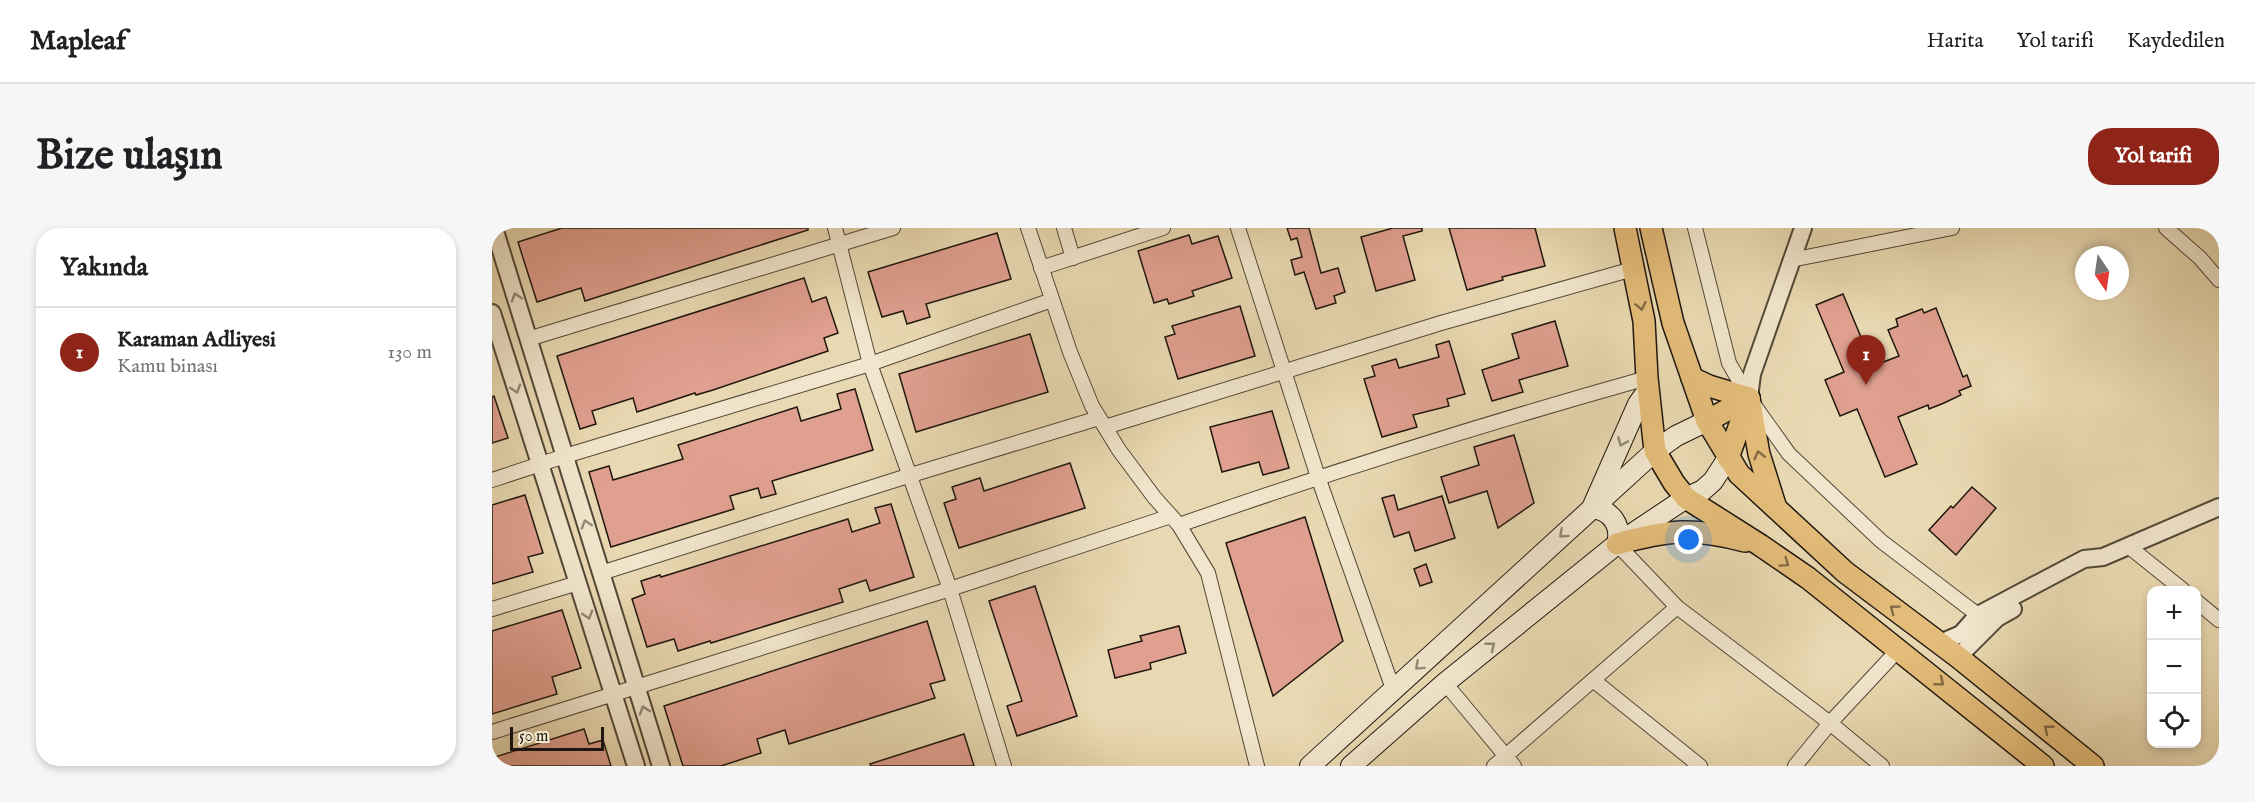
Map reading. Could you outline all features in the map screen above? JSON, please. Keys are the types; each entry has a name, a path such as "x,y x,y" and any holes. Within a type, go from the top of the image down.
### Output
{"main road":[{"path":"1625,228 1644,321 1655,451 1674,483 1686,498 1808,578 2043,766"},
{"path":"1651,228 1673,323 1707,421 1739,474 1845,572 1958,657 2093,766"},
{"path":"1692,378 1709,386 1749,398"},
{"path":"1592,508 1648,384"},
{"path":"1310,766 1655,451 1676,436 1749,398"},
{"path":"1351,766 1445,683 1617,544 1713,481 1728,458 1749,398"},
{"path":"1749,398 1759,453 1776,510"},
{"path":"1592,508 1603,510 1615,521 1619,533 1617,544"},
{"path":"1617,544 1649,535 1689,531 1724,535 1760,545"}],"street":[{"path":"493,228 661,766"},
{"path":"835,228 841,244 870,364 950,589 1004,766"},
{"path":"528,339 893,228"},
{"path":"1028,228 1070,352 1092,406 1119,450 1175,521 1208,573 1257,766"},
{"path":"1064,228 1073,258"},
{"path":"1238,228 1286,371 1318,477 1393,689"},
{"path":"1695,228 1729,363 1749,398 1789,454 1881,541 1978,615"},
{"path":"1749,398 1752,374 1803,228"},
{"path":"1791,261 1952,228"},
{"path":"2166,228 2200,258 2219,280"},
{"path":"1041,268 1156,229"},
{"path":"602,573 911,475 1286,371 1441,323 1633,269"},
{"path":"492,480 870,364 1052,300"},
{"path":"492,313 498,353 540,464 636,766"},
{"path":"492,732 1493,421 1648,384"},
{"path":"1958,657 1997,618 2103,556 2219,507"},
{"path":"1617,544 1677,607 1830,723 1882,766"},
{"path":"2128,546 2177,586"},
{"path":"1940,643 1961,634 1978,615 2084,559 2103,556"},
{"path":"492,609 578,583"},
{"path":"2201,606 2219,620"},
{"path":"1494,766 1510,761 1593,680 1677,607"},
{"path":"1796,766 1830,723 1898,650"},
{"path":"1593,680 1700,766"},
{"path":"1445,683 1510,761"}],"building":[{"path":"562,228 808,228 808,230 585,301 581,288 537,302 518,242"},
{"path":"1287,228 1309,228 1321,273 1338,268 1345,292 1334,296 1336,303 1316,309 1304,272 1295,275 1291,260 1302,257 1297,238 1291,240"},
{"path":"1393,228 1422,228 1422,231 1403,236 1415,280 1376,291 1361,237"},
{"path":"1449,228 1535,228 1545,266 1502,277 1503,280 1467,290"},
{"path":"997,233 1011,279 926,304 930,317 907,324 903,311 882,317 868,272"},
{"path":"1189,235 1192,244 1218,236 1232,278 1192,291 1194,296 1169,304 1167,299 1154,303 1138,251"},
{"path":"804,278 812,302 826,297 838,333 824,338 828,351 713,390 696,395 695,393 637,412 633,398 592,411 596,424 580,429 557,356"},
{"path":"1843,294 1873,366 1899,356 1888,330 1898,326 1896,319 1922,309 1924,313 1936,308 1963,377 1967,375 1971,386 1959,391 1961,395 1944,403 1929,409 1928,405 1898,417 1917,464 1885,477 1857,409 1840,416 1825,380 1844,372 1816,305"},
{"path":"1240,306 1255,356 1178,379 1165,337 1175,334 1172,326"},
{"path":"1555,321 1568,366 1519,380 1523,392 1492,401 1482,370 1519,358 1512,334"},
{"path":"1030,334 1048,392 916,432 899,374"},
{"path":"1449,341 1465,394 1447,399 1449,406 1413,415 1417,427 1382,437 1364,379 1375,376 1372,366 1396,359 1399,368 1439,357 1436,345"},
{"path":"855,389 873,450 772,481 776,494 761,498 758,488 730,496 734,509 611,547 589,472 609,466 613,480 683,459 678,445 797,407 801,421 841,409 837,394"},
{"path":"494,396 508,438 492,443 492,397"},
{"path":"1272,411 1289,468 1263,475 1259,462 1222,472 1210,427"},
{"path":"1514,435 1534,503 1498,528 1487,491 1449,503 1441,477 1479,465 1474,447"},
{"path":"1070,463 1085,508 959,548 944,503 956,499 952,487 980,478 984,491"},
{"path":"1972,487 1996,508 1956,555 1929,530"},
{"path":"525,495 543,553 528,557 533,572 492,584 492,505"},
{"path":"1394,495 1398,510 1442,496 1455,538 1415,551 1409,532 1394,537 1382,498"},
{"path":"891,504 914,577 870,591 866,580 839,589 843,602 711,643 710,641 678,651 674,639 647,647 632,599 645,594 641,581 660,575 661,577 848,519 852,532 880,523 875,508"},
{"path":"1305,517 1343,641 1273,696 1226,543"},
{"path":"1426,564 1432,582 1420,586 1414,569"},
{"path":"1035,586 1077,716 1017,736 1007,706 1022,701 989,601"},
{"path":"562,610 581,668 552,677 557,694 492,714 492,631"},
{"path":"927,621 945,680 930,684 935,698 789,744 785,730 757,739 761,753 721,766 683,766 664,706"},
{"path":"1179,626 1186,653 1150,663 1151,669 1115,678 1108,650 1142,641 1140,636"},
{"path":"584,729 589,744 603,740 611,766 492,766 492,758"},
{"path":"964,734 974,766 871,766 870,764"}],"place":[{"name":"Karaman Adliyesi","path":"1866,385"}]}
